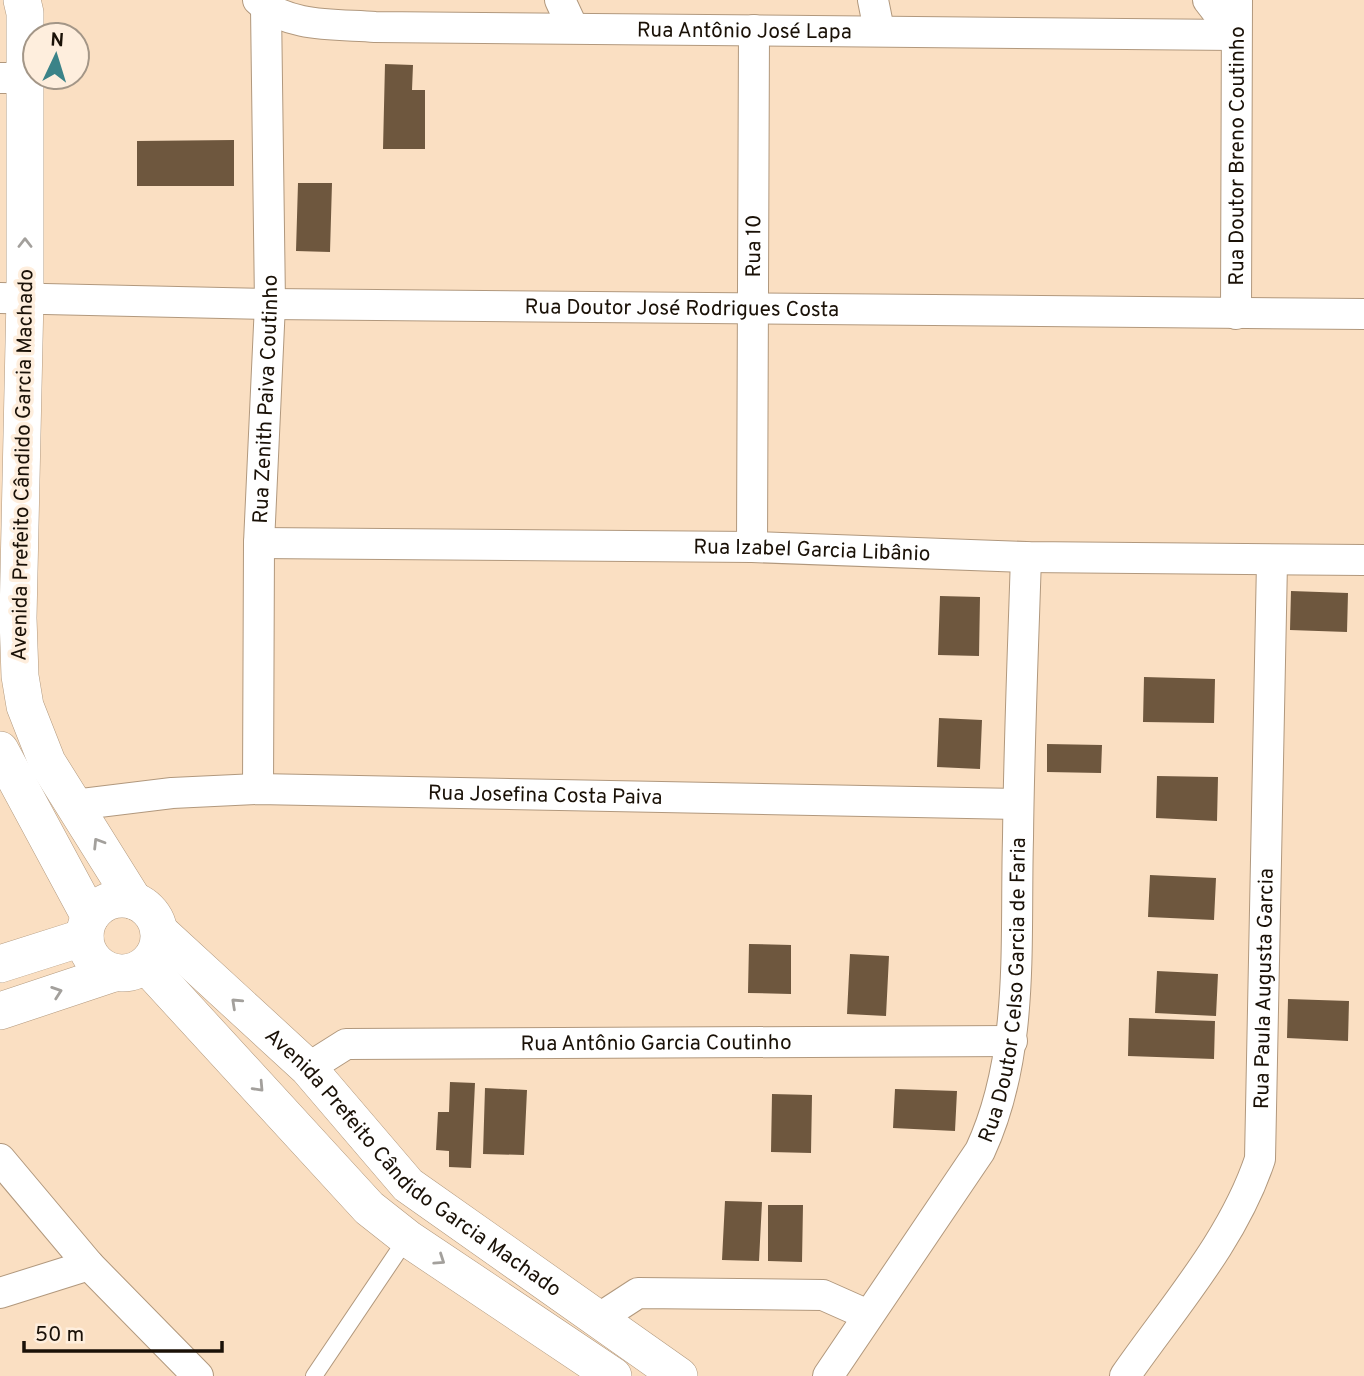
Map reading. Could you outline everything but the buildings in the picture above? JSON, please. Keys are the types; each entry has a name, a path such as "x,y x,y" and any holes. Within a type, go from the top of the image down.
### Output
{"street":[{"path":"560,0 573,28"},
{"path":"873,0 879,30"},
{"path":"1208,0 1236,35"},
{"name":"Rua Doutor Breno Coutinho","path":"1236,314 1237,0"},
{"name":"Avenida Prefeito Cândido Garcia Machado","path":"24,4 12,78 12,297 18,618 20,676 25,706 47,762 134,901 151,912 159,931 307,1068 408,1185 680,1376"},
{"name":"Rua Antônio José Lapa","path":"262,4 306,22 376,27 1236,35"},
{"name":"Rua Zenith Paiva Coutinho","path":"258,789 259,543 270,304 262,4"},
{"name":"Rua 10","path":"752,547 754,30"},
{"name":"Rua Doutor José Rodrigues Costa","path":"12,297 270,304 1364,314"},
{"name":"Rua Izabel Garcia Libânio","path":"259,543 752,547 1026,557 1272,562 1364,560"},
{"name":"Rua Doutor Celso Garcia de Faria","path":"828,1376 980,1151 996,1117 1012,1041 1026,557"},
{"name":"Rua Paula Augusta Garcia","path":"1125,1376 1228,1230 1248,1195 1260,1159 1272,562"},
{"name":"Avenida Prefeito Cândido Garcia Machado","path":"0,750 87,927 93,960 102,968 130,969 369,1208 407,1238 613,1376"},
{"name":"Rua Josefina Costa Paiva","path":"74,805 172,793 258,789 1018,804"},
{"path":"0,964 87,927 109,901 134,901"},
{"path":"0,1011 130,969 154,956 159,931"},
{"name":"Rua Antônio Garcia Coutinho","path":"307,1068 346,1044 1012,1041"},
{"path":"0,1160 89,1265 198,1376"},
{"path":"0,1293 89,1265"},
{"path":"598,1319 638,1293 823,1295 868,1315"}],"lane":[{"path":"314,1376 407,1238"}]}
